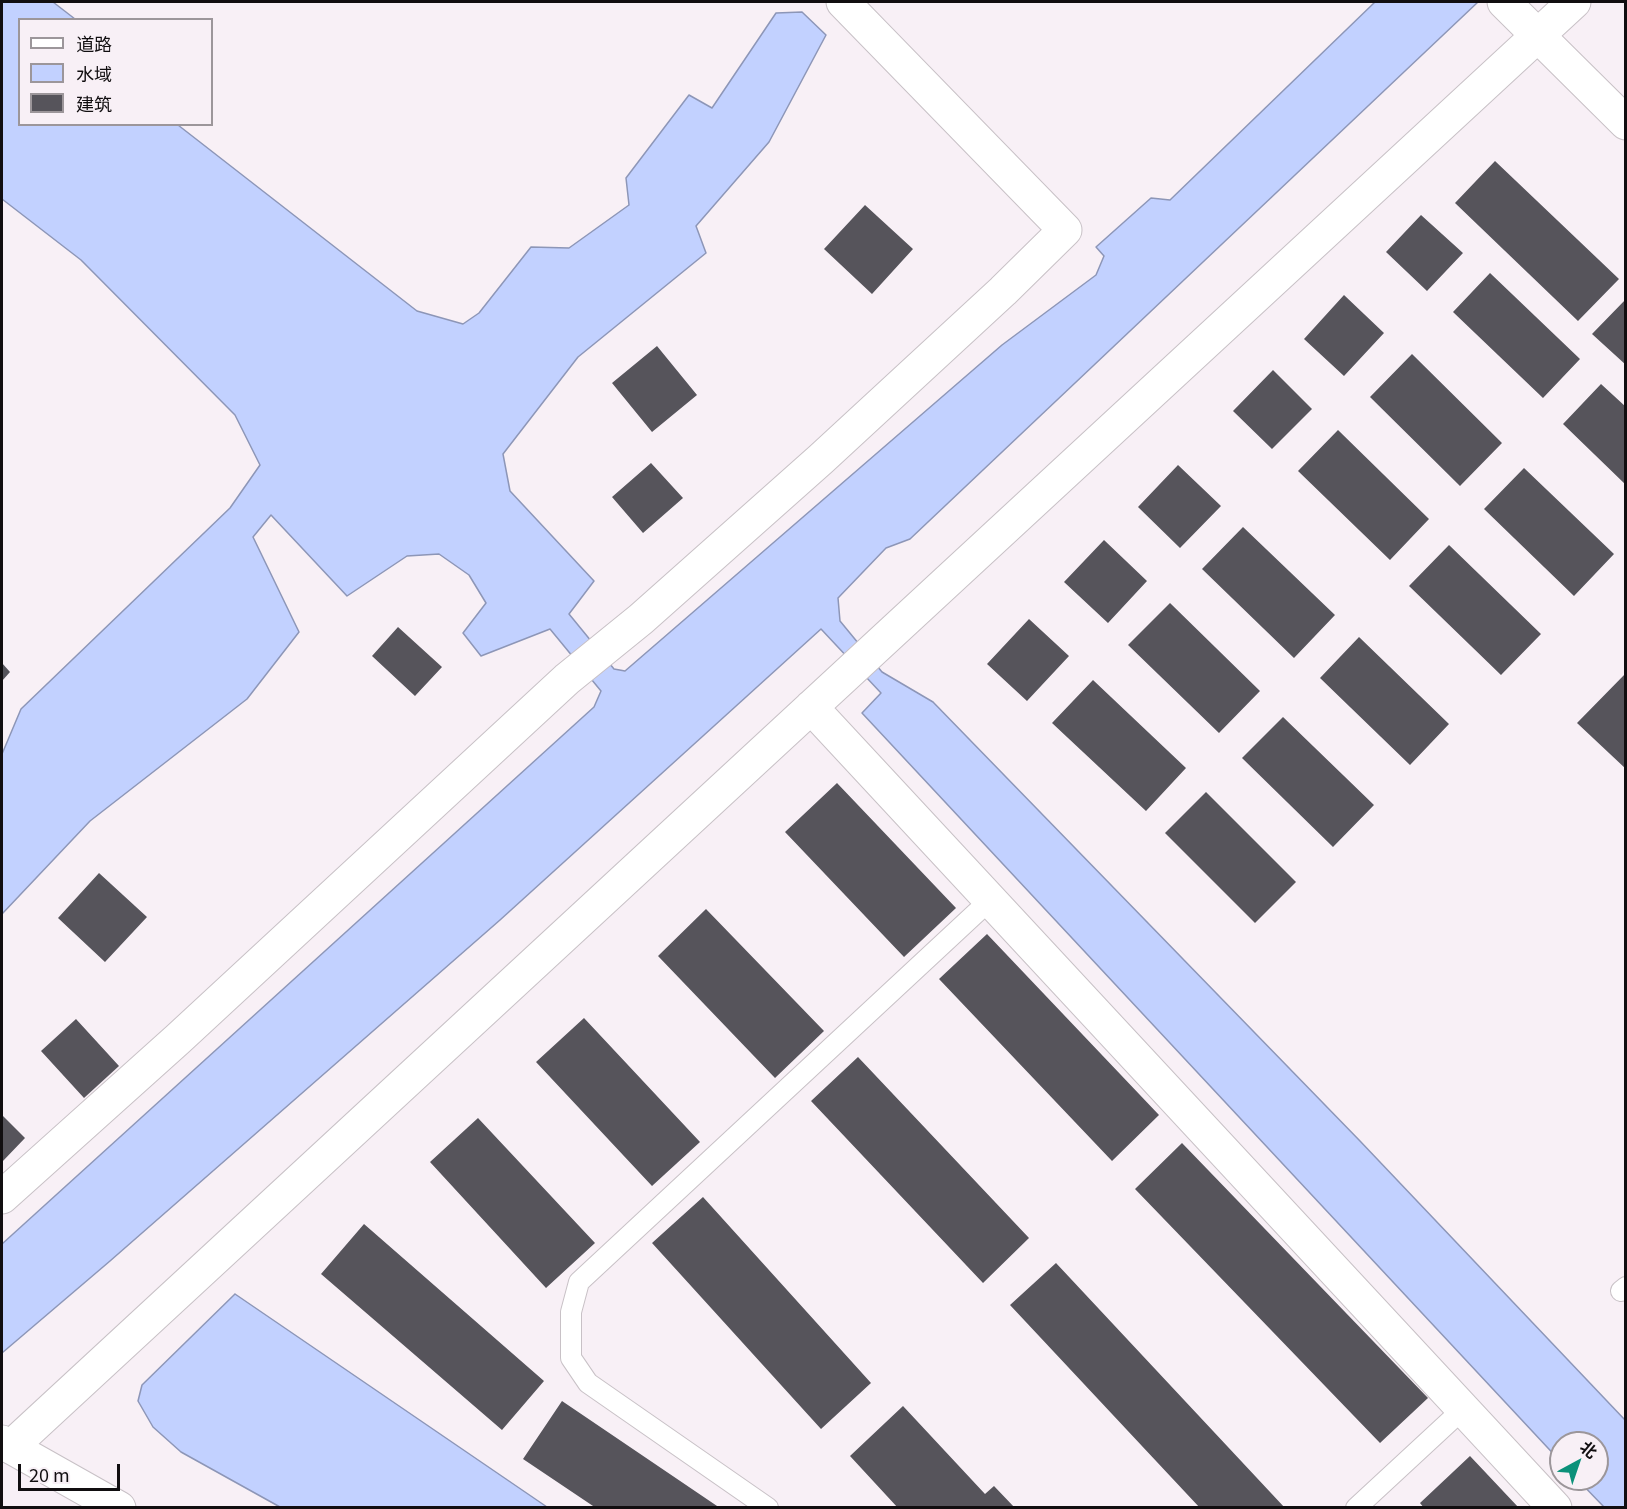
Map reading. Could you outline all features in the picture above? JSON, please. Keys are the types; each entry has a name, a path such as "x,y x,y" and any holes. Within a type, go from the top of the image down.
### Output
{"street":[{"path":"2,1197 178,1039 567,679 641,619 821,459 995,299 1065,230 843,2"},
{"path":"119,1508 6,1445 811,707 1519,17 1574,2"},
{"path":"1519,17 1626,123"},
{"path":"811,707 1555,1508"}],"lane":[{"path":"768,1508 588,1383 571,1358 571,1312 579,1282 990,900"},
{"path":"1356,1508 1463,1409"}],"water":[{"path":"2,2 53,2 74,18 18,18 18,126 179,126 417,311 463,324 479,313 531,247 569,248 629,205 626,178 689,95 712,108 776,13 802,12 826,35 769,142 696,226 706,253 578,357 503,454 510,491 594,581 569,614 614,669 625,671 1002,345 1096,275 1104,256 1096,247 1151,198 1170,200 1375,2 1478,2 910,539 886,548 838,598 840,621 882,672 933,702 1360,1141 1625,1420 1625,1507 1604,1507 1589,1491 1609,1491 1609,1431 1549,1431 1549,1449 862,713 881,693 821,629 500,920 2,1353 2,1244 594,707 601,691 550,629 481,656 463,633 486,603 469,575 439,554 407,556 347,596 271,515 253,537 299,632 247,699 90,821 2,914 2,754 21,709 230,508 260,465 235,415 81,260 2,199"},
{"path":"235,1294 547,1507 280,1507 181,1452 153,1427 138,1401 142,1385"}],"building":[{"path":"1495,161 1619,279 1578,321 1455,203"},
{"path":"865,205 913,249 872,294 824,249"},
{"path":"1421,215 1463,253 1427,291 1386,252"},
{"path":"1490,273 1580,359 1543,398 1453,312"},
{"path":"1344,295 1384,333 1344,376 1304,339"},
{"path":"1626,299 1626,365 1592,334"},
{"path":"657,346 697,395 652,432 612,383"},
{"path":"1412,354 1502,443 1460,486 1370,397"},
{"path":"1273,370 1312,409 1272,449 1233,411"},
{"path":"1601,384 1626,407 1626,485 1563,424"},
{"path":"1338,430 1429,519 1390,560 1298,471"},
{"path":"651,463 683,498 643,533 612,497"},
{"path":"1178,465 1221,506 1180,548 1138,507"},
{"path":"1524,468 1614,554 1574,596 1484,509"},
{"path":"1243,527 1335,615 1294,658 1202,569"},
{"path":"1104,540 1147,581 1108,623 1064,582"},
{"path":"1449,545 1541,634 1501,675 1409,586"},
{"path":"1170,603 1260,691 1219,733 1128,645"},
{"path":"1029,619 1069,656 1027,701 987,664"},
{"path":"398,627 442,667 415,696 372,656"},
{"path":"1359,637 1449,724 1410,765 1320,678"},
{"path":"2,663 10,672 2,681"},
{"path":"1626,673 1626,769 1577,723"},
{"path":"1093,680 1186,768 1146,811 1052,723"},
{"path":"1283,717 1374,805 1333,847 1242,758"},
{"path":"837,783 956,908 904,957 785,832"},
{"path":"1206,792 1296,882 1255,923 1165,833"},
{"path":"99,873 147,917 105,962 58,918"},
{"path":"706,909 824,1031 775,1078 658,956"},
{"path":"987,934 1159,1115 1112,1161 939,979"},
{"path":"584,1018 700,1142 652,1186 536,1062"},
{"path":"76,1019 119,1066 84,1098 41,1051"},
{"path":"858,1057 1029,1238 983,1283 811,1101"},
{"path":"2,1115 25,1138 2,1162"},
{"path":"478,1118 595,1243 546,1288 430,1162"},
{"path":"1182,1143 1428,1398 1380,1443 1135,1189"},
{"path":"703,1197 871,1383 821,1429 652,1243"},
{"path":"364,1224 544,1381 502,1430 321,1274"},
{"path":"1056,1263 1285,1508 1200,1508 1010,1305"},
{"path":"562,1401 720,1508 596,1508 523,1459"},
{"path":"903,1406 985,1494 994,1486 1015,1508 898,1508 850,1456"},
{"path":"1470,1456 1519,1508 1424,1508 1420,1503"}]}
